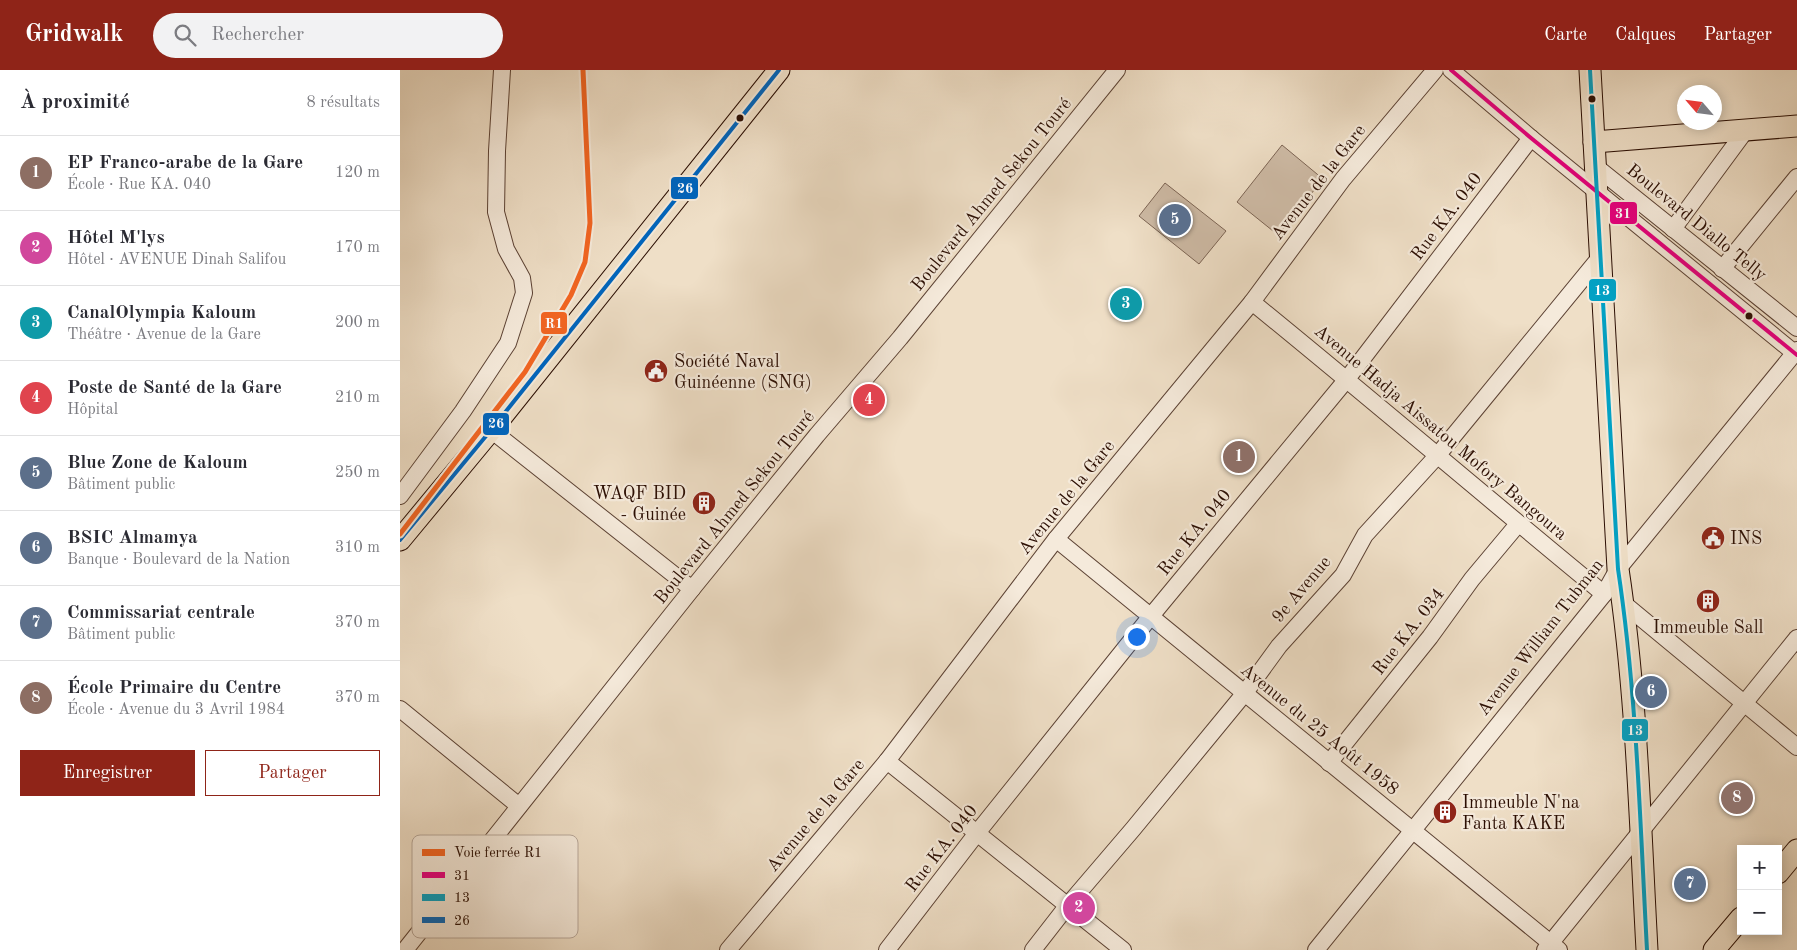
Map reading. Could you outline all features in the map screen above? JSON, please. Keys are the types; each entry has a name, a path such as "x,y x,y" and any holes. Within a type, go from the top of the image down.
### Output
{"main road":[{"path":"400,540 491,430 778,70"},
{"path":"1590,70 1618,569 1624,603 1633,710 1647,950"},
{"path":"1594,142 1797,126"},
{"path":"1782,868 1797,850"},
{"path":"1714,950 1737,923"}],"street":[{"path":"400,496 463,411 508,344 524,293 522,278 506,249 496,212 497,152 502,70"},
{"name":"Boulevard Ahmed Sekou Touré","path":"495,835 808,446 900,338 1117,70"},
{"name":"Avenue de la Gare","path":"728,950 887,761 1056,539 1252,302 1342,179 1435,70"},
{"path":"1451,70 1531,138 1796,353"},
{"path":"1673,229 1746,130"},
{"name":"Rue KA. 040","path":"887,950 977,833 1151,616 1347,379 1531,138"},
{"name":"Boulevard Diallo Telly","path":"1595,166 1797,328"},
{"path":"1722,269 1797,177"},
{"name":"9e Avenue","path":"1033,950 1068,905 1244,694 1279,646 1343,575 1365,535 1437,456 1601,256"},
{"name":"Avenue Hadja Aissatou Mofory Bangoura","path":"1252,302 1604,594"},
{"name":"Avenue William Tubman","path":"1316,950 1604,594 1618,569 1796,353"},
{"path":"491,430 692,589"},
{"name":"Rue KA. 034","path":"1329,763 1430,637 1472,579 1518,524"},
{"name":"Avenue du 25 Août 1958","path":"1056,539 1412,830 1551,948"},
{"path":"1624,603 1797,747"},
{"path":"1551,948 1641,832 1797,638"},
{"path":"400,709 518,806"},
{"path":"887,761 1123,950"},
{"name":"Boulevard Ahmed Sekou Touré","path":"405,950 414,938"}],"shaded area":[{"path":"1282,145 1323,179 1278,235 1237,202"},
{"path":"1165,183 1226,231 1199,264 1139,216"}],"rail line":[{"name":"R1","path":"400,534 525,372 571,295 585,262 590,223 583,70"}],"transit line":[{"name":"26","path":"400,540 491,430 779,70"},
{"name":"31","path":"1451,70 1531,138 1797,355"},
{"name":"13","path":"1590,70 1618,569 1634,711 1647,950"}],"place":[{"name":"Blue Zone de Kaloum","path":"1175,220"},
{"name":"CanalOlympia Kaloum","path":"1126,304"},
{"name":"Société Naval Guinéenne (SNG)","path":"656,371"},
{"name":"Poste de Santé de la Gare","path":"869,400"},
{"name":"EP Franco-arabe de la Gare","path":"1239,457"},
{"name":"WAQF BID - Guinée","path":"704,503"},
{"name":"INS","path":"1713,538"},
{"name":"Immeuble Sall","path":"1708,601"},
{"name":"BSIC Almamya","path":"1651,692"},
{"name":"École Primaire du Centre","path":"1737,798"},
{"name":"Immeuble N'na Fanta KAKE","path":"1445,812"},
{"name":"Commissariat centrale","path":"1690,884"},
{"name":"Hôtel M'lys","path":"1079,908"}]}
